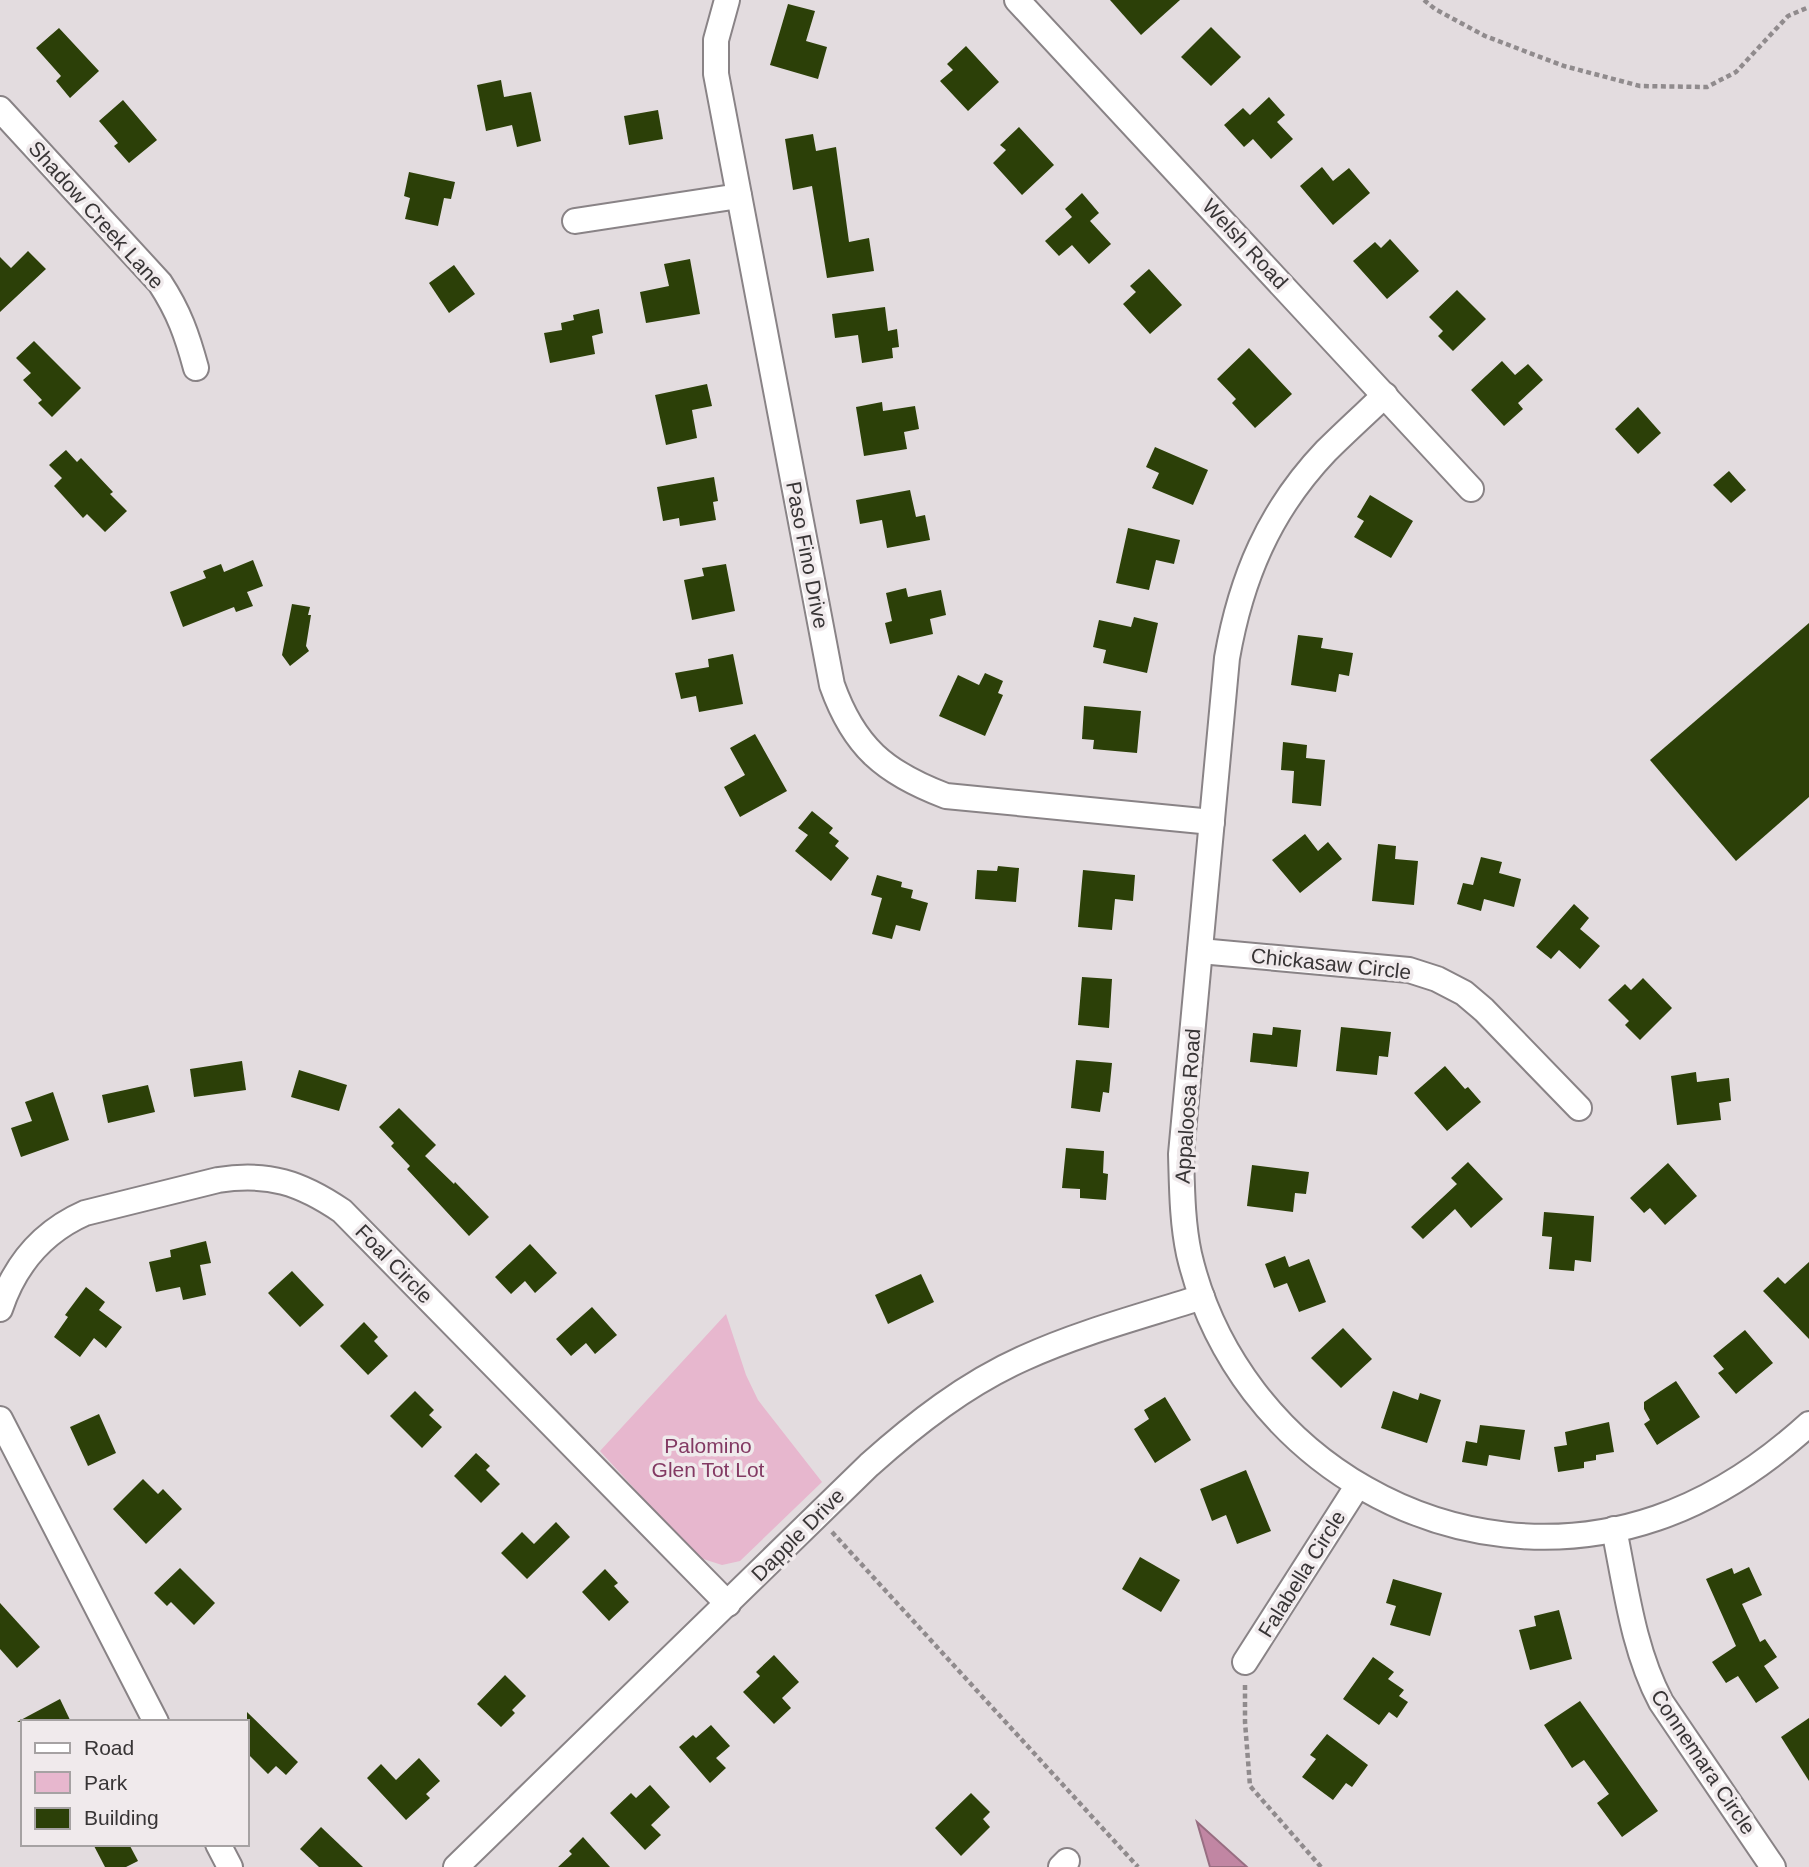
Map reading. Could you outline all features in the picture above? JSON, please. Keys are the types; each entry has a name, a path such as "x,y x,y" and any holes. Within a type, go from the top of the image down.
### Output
{"street":[{"name":"Paso Fino Drive","path":"727,0 716,40 716,74 832,685 839,706 856,735 886,767 915,784 946,796 1212,822"},
{"name":"Welsh Road","path":"1017,0 1471,489"},
{"name":"Shadow Creek Lane","path":"0,109 160,283 186,329 196,368"},
{"path":"575,220 739,196"},
{"name":"Appaloosa Road","path":"1385,395 1308,471 1278,513 1253,559 1234,620 1227,658 1181,1154 1185,1230 1202,1297 1214,1327 1254,1392 1294,1437 1334,1470 1358,1485 1426,1517 1475,1530 1552,1536 1614,1529 1654,1519 1717,1493 1762,1465 1809,1424"},
{"name":"Chickasaw Circle","path":"1200,951 1409,970 1437,979 1464,993 1484,1010 1578,1108"},
{"name":"Foal Circle","path":"0,1309 6,1292 26,1257 45,1237 85,1213 218,1180 259,1177 289,1182 317,1194 342,1211 728,1604"},
{"name":"Dapple Drive","path":"456,1867 896,1441 958,1394 989,1376 1055,1345 1202,1297"},
{"path":"0,1419 155,1720"},
{"name":"Falabella Circle","path":"1245,1662 1358,1485"},
{"name":"Connemara Circle","path":"1614,1529 1639,1653 1650,1682 1773,1867"},
{"path":"219,1846 230,1867"}],"path":[{"path":"1424,0 1435,9 1485,36 1564,66 1640,86 1707,87 1736,72 1788,16 1809,7"},
{"path":"817,1516 1138,1867"},
{"path":"1245,1662 1245,1722 1251,1786 1321,1867"}],"green space":[{"name":"Palomino Glen Tot Lot","path":"726,1314 746,1375 758,1400 822,1482 740,1561 722,1565 697,1557 600,1451"}],"shaded area":[{"path":"1197,1822 1247,1867 1210,1867"}],"building":[{"path":"1110,0 1180,0 1141,35"},
{"path":"788,4 815,11 806,41 827,47 818,79 770,65"},
{"path":"1211,27 1241,57 1211,86 1181,57"},
{"path":"59,28 99,71 70,98 56,81 61,76 36,48"},
{"path":"966,46 999,82 968,111 940,81 953,70 947,64"},
{"path":"501,80 504,97 531,92 541,141 517,147 512,125 486,131 477,85"},
{"path":"1269,97 1285,115 1277,122 1293,139 1271,159 1253,139 1244,147 1224,125 1243,108 1250,115"},
{"path":"123,100 157,140 129,163 114,146 118,143 99,121"},
{"path":"658,110 663,139 629,145 624,116"},
{"path":"1019,127 1054,165 1022,195 993,163 1006,150 1000,145"},
{"path":"813,134 816,151 836,147 849,242 869,238 874,271 827,278 812,186 793,190 785,139"},
{"path":"1322,167 1333,181 1349,168 1370,193 1333,225 1300,186"},
{"path":"409,172 455,182 451,199 444,198 438,226 405,219 410,198 404,196"},
{"path":"1082,193 1099,213 1090,221 1111,244 1089,264 1072,245 1059,256 1045,241 1072,217 1065,209"},
{"path":"1390,239 1419,271 1387,299 1353,261 1375,242 1381,248"},
{"path":"28,251 46,269 0,312 0,257 11,268"},
{"path":"690,259 700,314 646,323 640,292 669,286 664,264"},
{"path":"454,265 475,294 449,313 429,283"},
{"path":"1149,269 1182,305 1150,334 1123,304 1136,292 1130,286"},
{"path":"1457,290 1486,319 1453,351 1438,336 1443,331 1429,317"},
{"path":"885,307 888,331 897,329 899,347 892,348 893,358 862,363 858,335 835,338 832,314"},
{"path":"599,309 603,333 592,336 595,354 550,363 544,333 562,330 561,323 574,320 573,315"},
{"path":"34,341 81,388 52,417 38,403 42,400 23,380 31,373 16,358"},
{"path":"1249,348 1292,394 1255,428 1232,403 1236,399 1217,379"},
{"path":"1502,361 1515,375 1528,364 1543,380 1518,403 1523,409 1504,426 1471,390"},
{"path":"707,384 712,406 692,410 697,438 666,445 655,395"},
{"path":"882,402 883,411 915,406 919,429 904,432 907,449 864,456 856,407"},
{"path":"1638,407 1661,433 1638,454 1615,429"},
{"path":"1155,447 1208,470 1193,505 1152,488 1159,473 1146,467"},
{"path":"66,450 77,462 81,458 127,511 105,532 87,514 83,518 54,486 62,478 49,465"},
{"path":"1729,471 1746,490 1731,503 1713,485"},
{"path":"714,477 718,501 713,502 716,520 680,526 679,518 663,521 657,487"},
{"path":"910,490 916,517 925,515 930,540 887,548 882,520 860,524 856,500"},
{"path":"1370,495 1413,521 1391,558 1354,537 1364,521 1357,517"},
{"path":"1128,528 1180,540 1174,564 1156,560 1149,590 1116,583"},
{"path":"253,560 263,586 247,592 253,606 236,612 234,607 183,627 170,592 206,578 203,571 221,564 224,572"},
{"path":"726,564 735,611 692,620 684,580 704,576 702,568"},
{"path":"906,588 908,597 941,590 946,615 930,619 933,634 890,644 885,623 892,621 886,593"},
{"path":"292,604 310,607 308,615 311,615 306,646 309,651 290,666 282,655"},
{"path":"1134,617 1158,623 1147,673 1103,663 1106,650 1093,647 1099,620 1131,627"},
{"path":"1809,623 1809,797 1736,861 1650,760"},
{"path":"1298,635 1323,638 1321,648 1353,653 1349,676 1339,674 1336,692 1291,685"},
{"path":"733,654 743,704 699,712 696,696 681,699 675,673 709,667 708,659"},
{"path":"985,673 1003,681 998,693 1003,695 985,736 939,716 958,675 979,685"},
{"path":"1084,706 1141,711 1137,753 1093,749 1094,740 1082,739"},
{"path":"755,734 787,791 740,817 724,787 745,775 730,748"},
{"path":"1283,742 1307,745 1306,758 1325,760 1321,806 1292,803 1294,771 1281,770"},
{"path":"812,811 833,828 829,833 839,841 835,846 849,858 831,881 795,851 808,835 798,828"},
{"path":"1305,834 1318,851 1328,842 1342,859 1300,893 1272,860"},
{"path":"1378,844 1396,846 1395,859 1418,861 1414,905 1372,901"},
{"path":"1481,857 1502,862 1499,873 1521,879 1514,907 1484,899 1481,911 1457,904 1463,883 1473,885"},
{"path":"998,866 1019,868 1016,902 975,899 977,870 997,871"},
{"path":"1083,870 1135,875 1133,901 1115,899 1112,930 1078,927"},
{"path":"877,875 902,882 901,887 913,890 911,898 928,903 920,931 896,925 892,939 872,934 882,898 871,895"},
{"path":"1574,904 1589,918 1580,929 1600,946 1580,969 1559,950 1551,959 1536,947"},
{"path":"1082,977 1112,979 1109,1028 1078,1025"},
{"path":"1643,978 1672,1008 1640,1040 1625,1025 1629,1021 1608,1000 1625,984 1631,990"},
{"path":"1273,1027 1301,1030 1297,1067 1250,1062 1253,1033 1272,1035"},
{"path":"1341,1027 1391,1032 1388,1057 1379,1056 1377,1075 1336,1071"},
{"path":"1076,1060 1112,1063 1109,1093 1103,1092 1100,1112 1071,1108"},
{"path":"242,1061 246,1090 194,1097 190,1069"},
{"path":"1445,1066 1465,1089 1468,1087 1481,1102 1447,1131 1414,1093"},
{"path":"299,1070 347,1085 339,1111 291,1097"},
{"path":"1696,1072 1697,1082 1729,1078 1731,1101 1719,1103 1721,1120 1677,1125 1671,1076"},
{"path":"148,1085 155,1112 108,1123 102,1095"},
{"path":"53,1092 69,1140 21,1157 11,1128 32,1121 25,1102"},
{"path":"399,1108 436,1145 425,1156 489,1217 469,1236 407,1169 410,1166 391,1146 394,1143 379,1127"},
{"path":"1066,1148 1104,1151 1103,1173 1108,1174 1106,1200 1080,1198 1080,1189 1062,1188"},
{"path":"1468,1162 1503,1199 1471,1228 1455,1209 1423,1239 1411,1227 1457,1184 1451,1178"},
{"path":"1668,1163 1697,1196 1665,1225 1650,1208 1644,1213 1630,1198"},
{"path":"1252,1165 1309,1172 1306,1194 1295,1193 1293,1212 1247,1206"},
{"path":"1544,1212 1594,1216 1591,1262 1575,1260 1574,1271 1549,1269 1552,1237 1542,1236"},
{"path":"206,1241 211,1263 200,1265 206,1295 183,1300 180,1287 156,1292 149,1262 171,1257 170,1250"},
{"path":"530,1244 557,1273 535,1293 525,1281 511,1294 495,1277"},
{"path":"1285,1256 1289,1267 1309,1259 1326,1302 1299,1312 1287,1283 1274,1288 1265,1264"},
{"path":"1809,1262 1809,1339 1763,1291 1778,1277 1785,1284"},
{"path":"292,1271 324,1305 300,1327 268,1293"},
{"path":"921,1274 934,1302 888,1324 875,1295"},
{"path":"86,1287 105,1302 99,1310 122,1327 106,1348 94,1338 80,1357 54,1337 68,1317 65,1315"},
{"path":"592,1307 617,1335 595,1354 586,1343 571,1356 556,1339"},
{"path":"364,1322 378,1337 374,1341 388,1356 368,1375 340,1346"},
{"path":"1343,1328 1372,1359 1341,1388 1311,1358"},
{"path":"1745,1330 1773,1363 1736,1394 1718,1373 1724,1369 1713,1356"},
{"path":"1676,1381 1700,1417 1657,1445 1644,1424 1650,1420 1644,1409 1644,1402"},
{"path":"415,1391 434,1410 429,1415 442,1427 422,1448 390,1416"},
{"path":"1393,1391 1418,1400 1420,1393 1441,1400 1427,1443 1381,1428"},
{"path":"1165,1397 1191,1440 1155,1463 1134,1429 1149,1419 1144,1410"},
{"path":"99,1414 116,1453 88,1466 70,1427"},
{"path":"1609,1422 1614,1452 1596,1455 1596,1460 1584,1462 1584,1468 1558,1472 1554,1447 1567,1445 1565,1432"},
{"path":"1480,1425 1525,1430 1520,1460 1489,1455 1487,1466 1462,1462 1466,1441 1477,1443"},
{"path":"476,1453 490,1466 486,1470 500,1484 481,1503 454,1476"},
{"path":"1246,1470 1271,1531 1237,1544 1226,1515 1212,1521 1200,1489"},
{"path":"143,1479 158,1494 163,1489 182,1509 146,1544 113,1509"},
{"path":"556,1522 570,1537 527,1579 501,1553 522,1532 534,1544"},
{"path":"1140,1557 1180,1580 1161,1612 1122,1589"},
{"path":"1749,1567 1762,1595 1742,1604 1760,1642 1765,1639 1777,1657 1764,1666 1779,1688 1756,1703 1738,1676 1726,1683 1712,1662 1736,1646 1706,1579 1732,1568 1734,1574"},
{"path":"180,1568 215,1603 194,1625 171,1602 167,1606 154,1593"},
{"path":"605,1569 618,1583 614,1586 629,1602 609,1621 582,1592"},
{"path":"1393,1579 1442,1593 1430,1636 1390,1625 1396,1606 1386,1603"},
{"path":"0,1603 40,1647 17,1668 0,1649"},
{"path":"1559,1610 1572,1659 1530,1670 1519,1630 1536,1626 1534,1616"},
{"path":"774,1655 799,1682 782,1698 791,1708 774,1724 743,1692 760,1676 756,1672"},
{"path":"1373,1657 1394,1672 1388,1679 1404,1690 1399,1696 1408,1702 1397,1718 1389,1712 1379,1725 1343,1699"},
{"path":"505,1675 526,1696 512,1710 515,1713 501,1727 477,1704"},
{"path":"60,1699 70,1720 21,1720 17,1722"},
{"path":"1580,1701 1658,1811 1622,1837 1597,1803 1609,1794 1584,1760 1572,1768 1544,1725"},
{"path":"247,1712 298,1762 286,1775 276,1766 268,1774 248,1754"},
{"path":"1809,1718 1809,1781 1781,1737"},
{"path":"711,1725 730,1746 716,1758 726,1768 710,1783 679,1747 693,1735 696,1738"},
{"path":"1327,1734 1368,1765 1352,1787 1346,1783 1333,1800 1302,1777 1316,1759 1310,1755"},
{"path":"419,1758 440,1781 426,1794 430,1798 406,1820 367,1778 381,1764 396,1780"},
{"path":"650,1785 670,1807 651,1825 661,1835 645,1850 610,1813 631,1793 636,1798"},
{"path":"971,1793 990,1812 983,1819 990,1827 961,1856 935,1828"},
{"path":"321,1827 363,1867 319,1867 300,1849"},
{"path":"583,1837 610,1867 558,1867 572,1854 569,1851"},
{"path":"94,1846 130,1846 138,1861 126,1867 105,1867"}]}
